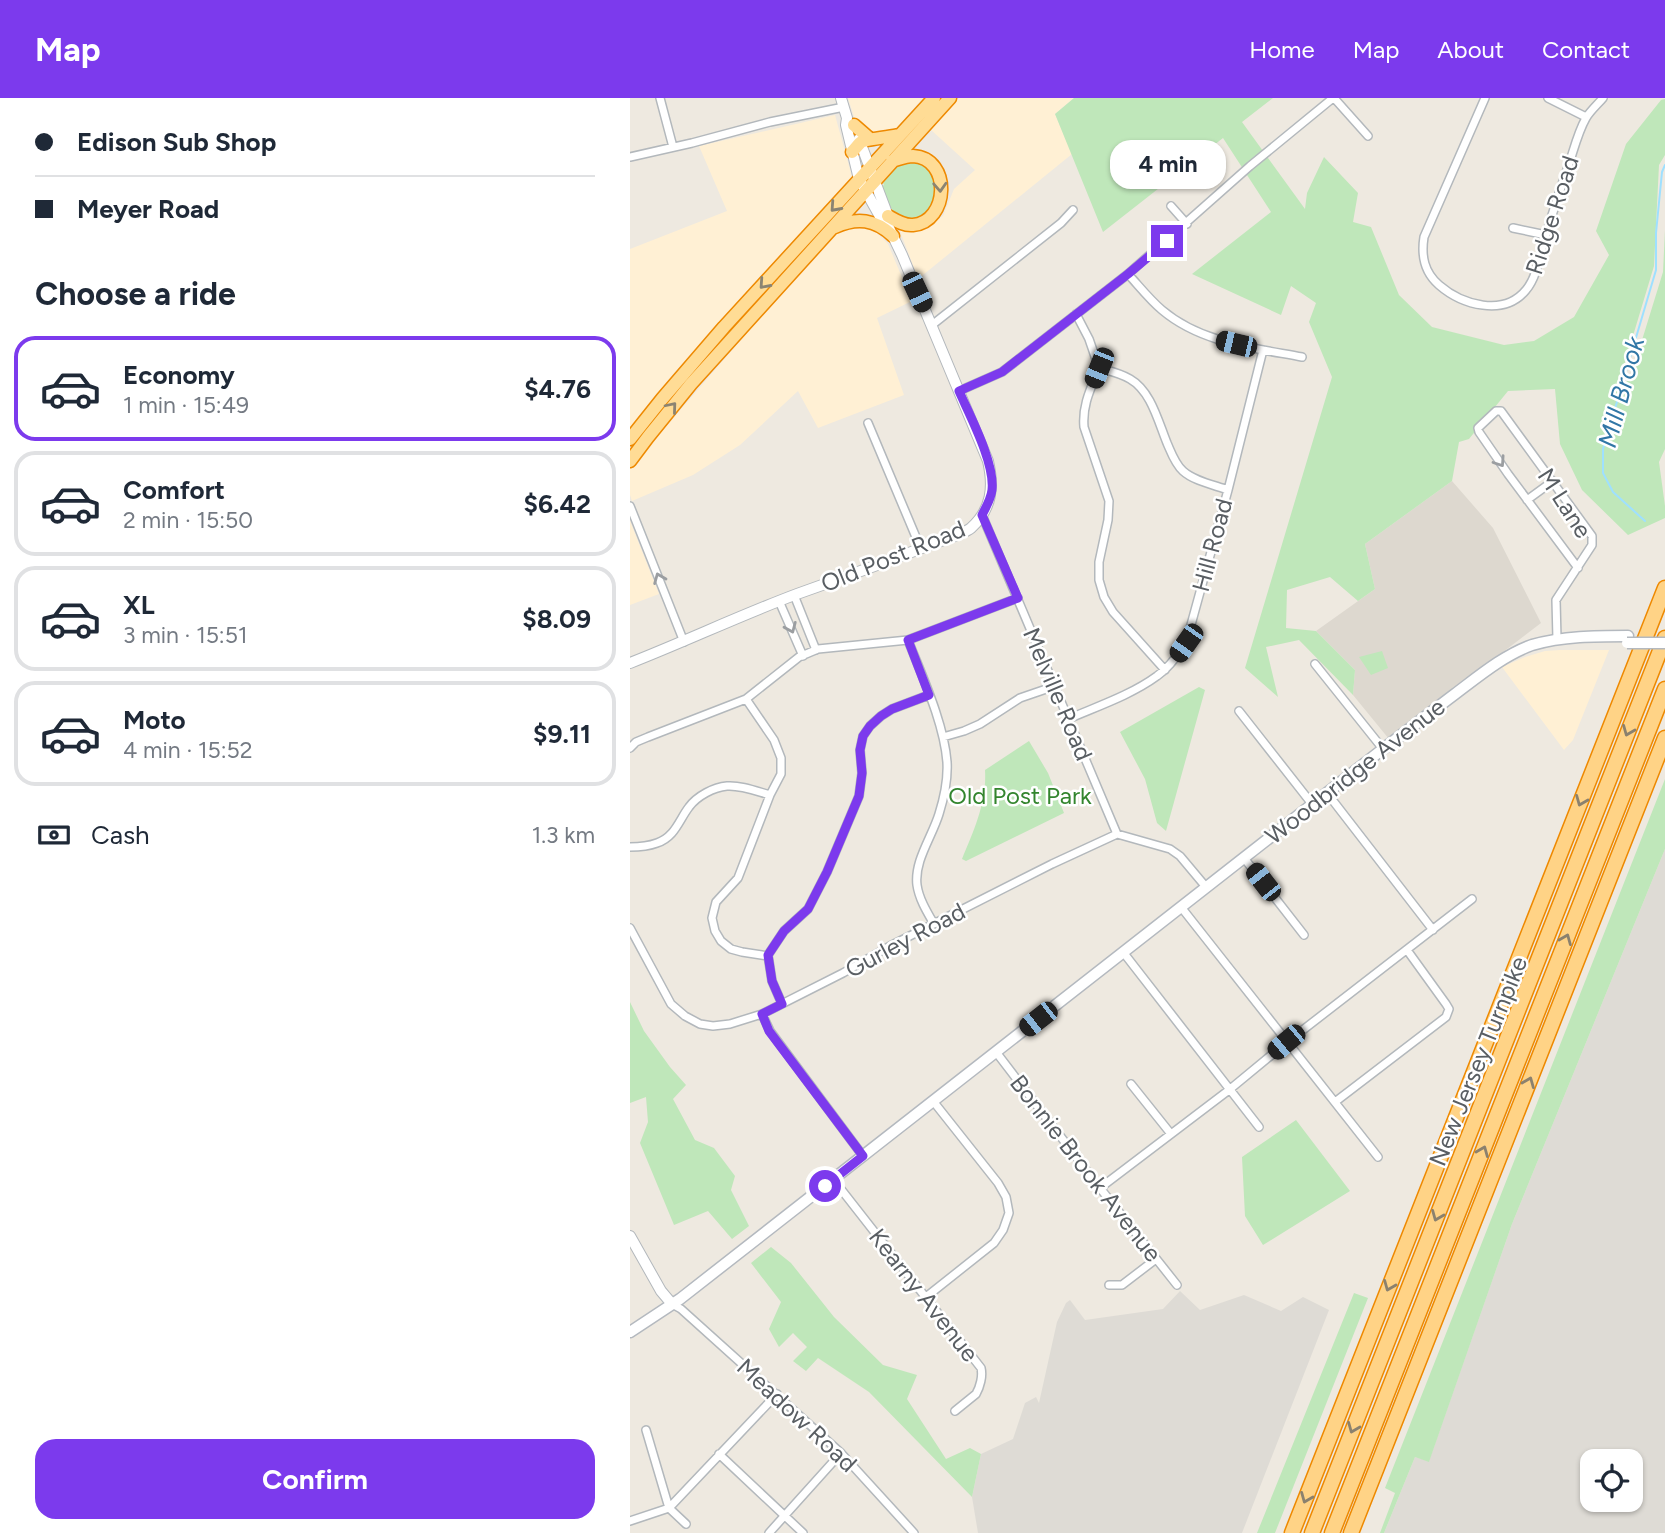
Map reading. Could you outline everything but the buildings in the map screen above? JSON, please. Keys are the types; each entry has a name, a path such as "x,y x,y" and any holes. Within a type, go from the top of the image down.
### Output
{"highway":[{"path":"630,461 691,384 831,229 866,184 869,169 934,98"},
{"path":"630,439 724,327 892,161 950,98"},
{"path":"850,122 861,145 899,135"},
{"path":"831,229 850,221 863,220 881,226 917,225 934,212 941,195 937,172 927,160 913,156 892,161"},
{"name":"New Jersey Turnpike","path":"1292,1533 1665,588"},
{"name":"New Jersey Turnpike","path":"1312,1533 1665,640"},
{"name":"New Jersey Turnpike","path":"1332,1533 1665,689"},
{"path":"1352,1533 1665,738"}],"main road":[{"name":"Woodbridge Avenue","path":"630,1332 672,1304 1473,680 1511,655 1558,639 1665,640"}],"street":[{"path":"660,98 673,147"},
{"path":"959,391 1002,372 1128,274 1250,166 1334,98 1368,136"},
{"name":"Ridge Road","path":"1485,98 1424,237 1422,249 1427,271 1441,287 1453,295 1483,306 1495,306 1521,295 1534,278 1577,139 1586,117 1603,98"},
{"path":"1548,98 1586,117"},
{"path":"630,157 842,102"},
{"name":"Old Post Road","path":"842,102 850,122 846,125 861,145 869,169"},
{"name":"Old Post Road","path":"630,663 794,595 969,530 982,515 989,501 992,478 988,461 890,226 866,184 861,145"},
{"path":"1171,206 1187,224"},
{"path":"932,325 1061,223 1073,210"},
{"path":"1513,229 1546,235"},
{"path":"1128,274 1160,308 1182,325 1209,338 1302,357"},
{"path":"1076,314 1089,339 1099,368 1083,414 1084,426 1109,501 1108,520 1098,562 1099,580 1104,597 1113,612 1165,670"},
{"name":"Hill Road","path":"1068,719 1136,690 1165,670 1186,643 1228,490 1262,350"},
{"path":"1099,368 1122,374 1141,388 1181,470 1228,490"},
{"name":"M Lane","path":"1527,500 1479,432 1478,428 1499,410 1592,536 1592,545 1556,600 1558,639"},
{"path":"868,423 921,549"},
{"path":"1553,481 1527,500 1578,568"},
{"path":"630,506 684,642"},
{"name":"Melville Road","path":"982,515 1117,834"},
{"path":"794,595 816,650"},
{"path":"630,748 636,742 746,699 803,656 816,650 908,640 1018,598"},
{"path":"779,601 803,656"},
{"path":"908,640 943,737 947,763 945,790 939,815 918,866 916,882 919,895 934,924"},
{"path":"1315,664 1382,749"},
{"path":"943,737 981,724 1020,698 1055,686"},
{"path":"782,1004 772,981 768,956 784,931 808,909 827,872 859,796 863,736 870,726 892,709 929,695"},
{"path":"746,699 774,740 781,758 781,774 770,795 738,878 716,902 712,918 721,941 731,948 768,956"},
{"path":"1239,711 1312,804"},
{"path":"630,847 657,843 667,837 678,827 694,801 716,788 735,786 770,795"},
{"path":"1327,793 1433,930"},
{"path":"1117,834 1170,849 1180,856 1206,887"},
{"name":"Gurley Road","path":"630,928 671,1004 700,1024 730,1024 762,1014 890,946 1117,834"},
{"path":"1244,858 1304,935"},
{"path":"1100,1188 1472,899"},
{"path":"1181,907 1378,1157"},
{"path":"1335,1102 1446,1017 1449,1009 1407,950"},
{"path":"1123,952 1259,1127"},
{"path":"762,1014 769,1031 863,1156"},
{"name":"Bonnie Brook Avenue","path":"996,1052 1177,1285"},
{"path":"1131,1084 1171,1135"},
{"path":"926,1297 994,1243 1003,1230 1009,1213 1006,1197 998,1184 933,1101"},
{"name":"Kearny Avenue","path":"833,1179 981,1368 978,1391 955,1411"},
{"path":"630,1236 661,1291 672,1304"},
{"path":"1109,1285 1122,1285 1156,1259"},
{"name":"Meadow Road","path":"672,1304 681,1309 841,1453 914,1533"},
{"path":"630,1521 669,1508 777,1394"},
{"path":"646,1430 669,1508 685,1524"},
{"path":"769,1533 841,1453"},
{"path":"719,1454 803,1533"}],"shaded area":[{"path":"848,98 923,98 892,133 873,135 855,120"},
{"path":"959,98 1074,98 1055,114 1072,154 918,279 900,231 920,230 943,216 954,189 975,170 930,129"},
{"path":"835,115 852,177 674,373 630,428 630,249 727,211 699,146"},
{"path":"840,228 872,228 888,244 912,301 877,318 904,395 818,428 798,391 740,445 693,475 632,501 630,468 818,251"},
{"path":"1452,481 1493,528 1541,623 1389,739 1353,695 1355,670 1316,631 1375,589 1365,544"},
{"path":"630,521 659,594 630,605"},
{"path":"1609,650 1573,740 1564,750 1502,667 1545,651"},
{"path":"1665,849 1665,1533 1384,1533 1415,1457 1429,1461 1512,1224"},
{"path":"1180,1291 1200,1310 1244,1295 1281,1311 1303,1297 1329,1310 1242,1533 978,1533 972,1497 981,1454 1013,1439 1025,1403 1036,1397 1039,1403 1057,1322 1066,1303 1070,1300 1085,1320 1163,1309"}],"green space":[{"path":"1074,98 1273,98 1242,122 1305,209 1307,193 1324,157 1358,193 1353,222 1371,227 1399,295 1432,327 1504,345 1534,341 1574,317 1609,255 1596,231 1626,144 1661,100 1665,99 1665,155 1659,165 1654,266 1617,389 1630,379 1663,272 1665,230 1665,449 1659,462 1665,518 1628,535 1582,490 1560,444 1555,389 1508,391 1469,439 1459,442 1452,481 1365,544 1375,589 1358,601 1330,577 1287,590 1286,628 1316,631 1355,670 1353,695 1299,640 1266,647 1278,697 1245,668 1332,377 1309,322 1316,303 1291,286 1281,315 1192,274 1271,212 1223,138 1103,232 1055,114"},
{"path":"915,160 932,169 938,190 930,211 911,222 893,210 883,184 896,167"},
{"path":"1382,651 1388,668 1371,675 1359,657"},
{"path":"1199,687 1205,690 1166,831 1157,823 1145,779 1120,732"},
{"name":"Old Post Park","path":"1029,741 1048,773 1064,813 966,861 962,859 982,805 985,770"},
{"path":"1665,779 1665,849 1512,1224 1429,1462 1415,1457 1384,1533 1380,1533 1395,1493 1385,1488"},
{"path":"630,1002 644,1031 686,1085 673,1099 695,1140 714,1148 735,1176 731,1190 749,1226 732,1239 708,1211 674,1225 640,1143 648,1122 646,1097 630,1103"},
{"path":"1296,1120 1350,1191 1263,1245 1245,1216 1242,1157"},
{"path":"771,1247 791,1263 834,1317 883,1365 917,1375 907,1399 946,1459 970,1448 981,1454 972,1497 869,1392 818,1358 806,1371 793,1361 807,1347 793,1333 779,1347 769,1329 781,1302 751,1263"},
{"path":"1354,1293 1368,1298 1275,1533 1257,1533"}],"waterway":[{"name":"Mill Brook","path":"1645,521 1613,492 1603,473 1603,449 1656,270 1656,233 1665,165"}],"route":[{"path":"825,1186 863,1156 769,1031 762,1014 782,1004 772,981 768,955 784,931 808,909 827,872 859,796 863,736 870,726 892,709 929,695 908,640 1018,598 982,515 992,490 992,478 988,461 959,391 1002,372 1167,241"}]}
